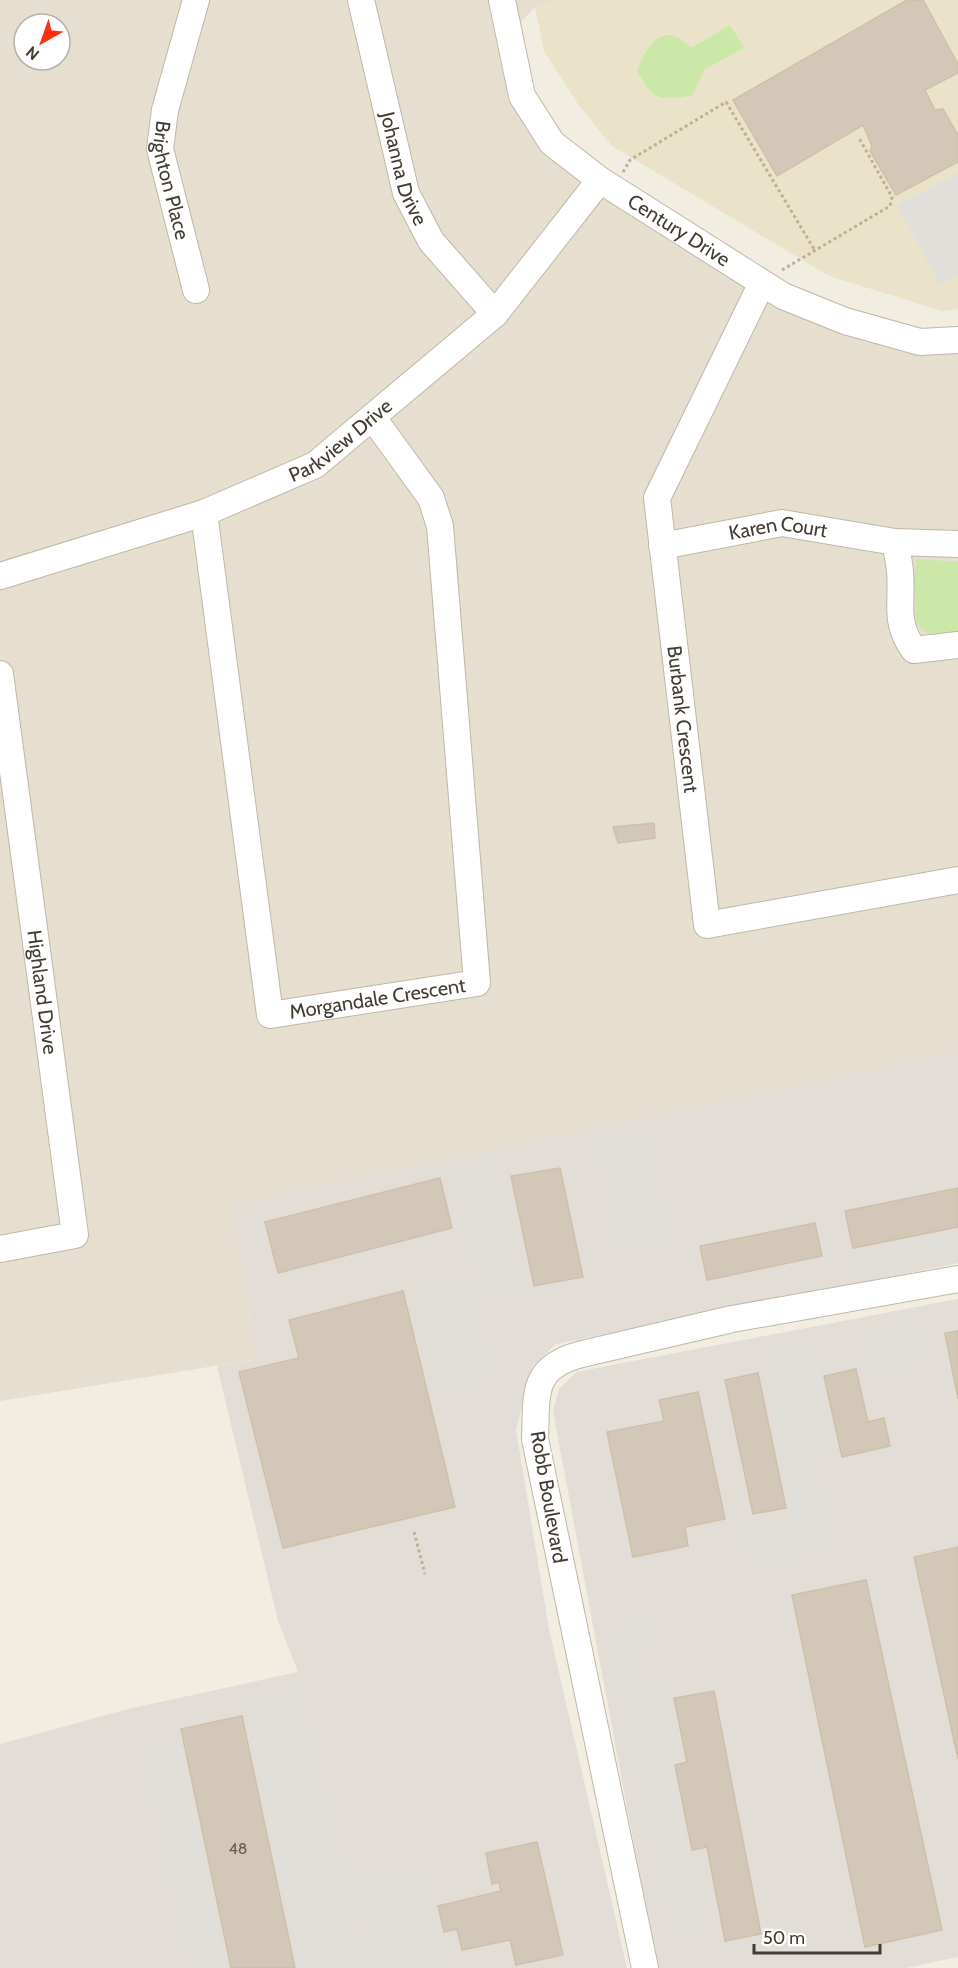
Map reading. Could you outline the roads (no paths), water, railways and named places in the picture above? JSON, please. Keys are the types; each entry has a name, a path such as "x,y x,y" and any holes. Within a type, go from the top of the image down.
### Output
{"street":[{"name":"Brighton Place","path":"196,0 165,110 160,149 196,290"},
{"name":"Johanna Drive","path":"361,0 406,193 431,242 495,314"},
{"name":"Century Drive","path":"502,0 522,96 552,142 607,185 783,296 845,321 920,342 958,340"},
{"name":"Parkview Drive","path":"0,576 204,513 315,465 495,314 607,185"},
{"name":"Burbank Crescent","path":"762,283 657,498 707,924 958,880"},
{"name":"Morgandale Crescent","path":"204,513 270,1015 477,983 440,526 431,498 373,418"},
{"name":"Karen Court","path":"662,546 782,523 895,542 958,543"},
{"path":"895,542 900,573 899,607 905,637 915,650 958,645"},
{"name":"Highland Drive","path":"0,674 75,1234 0,1249"},
{"name":"Robb Boulevard","path":"645,1968 534,1440 536,1398 542,1380 551,1367 566,1358 582,1354 732,1319 958,1279"}]}
